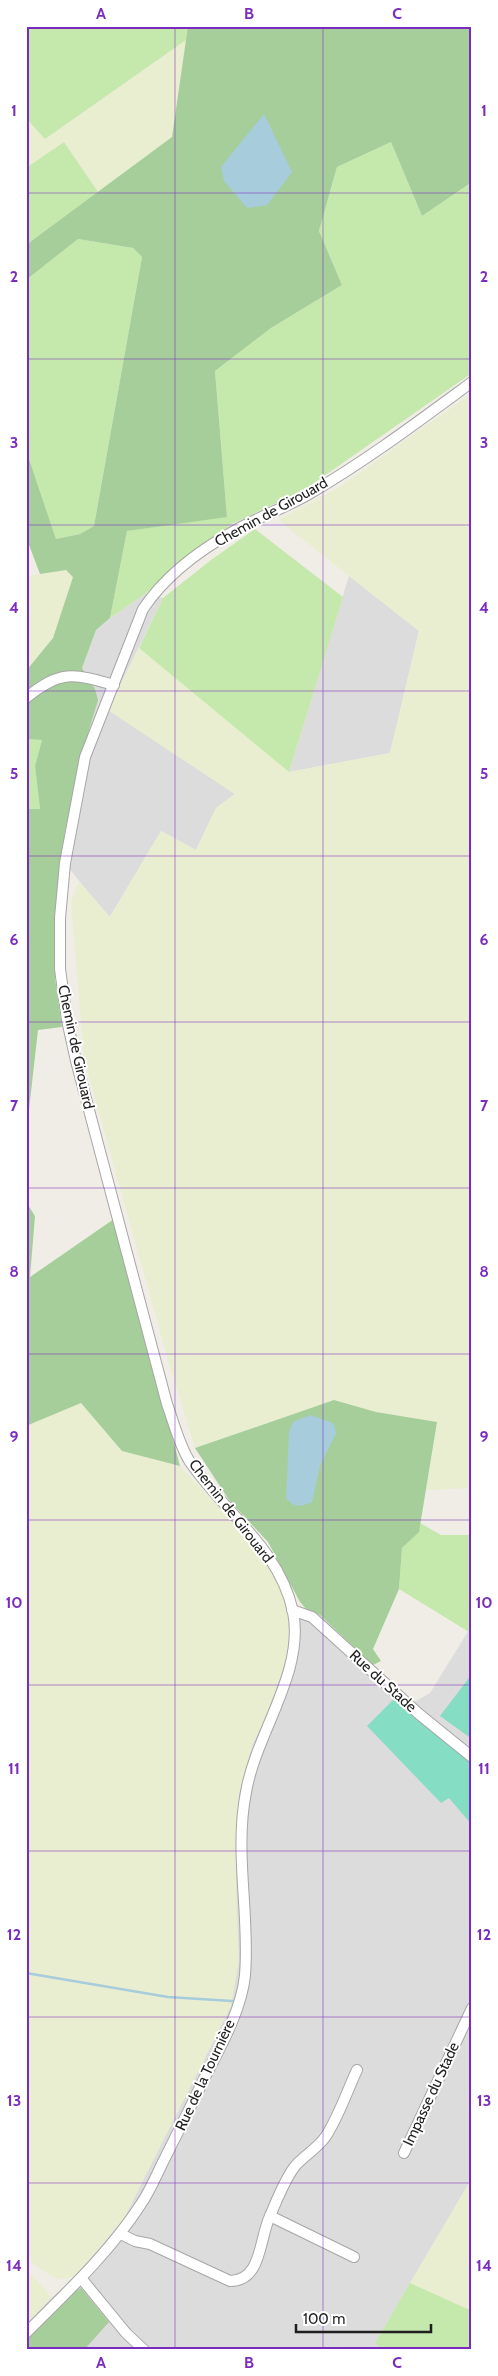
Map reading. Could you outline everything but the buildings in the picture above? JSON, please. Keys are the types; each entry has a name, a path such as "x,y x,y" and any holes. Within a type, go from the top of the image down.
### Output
{"street":[{"name":"Chemin de Girouard","path":"241,1843 245,1794 251,1768 291,1662 294,1628 292,1610 283,1583 268,1554 204,1481 188,1459 181,1444 157,1365 76,1061 67,1020 60,969 60,918 65,863 85,757 143,610 155,592 205,549 235,530 318,488 409,429 472,382"},
{"path":"26,698 49,681 64,676 114,685"},
{"name":"Rue du Stade","path":"292,1610 312,1617 419,1714 472,1757"},
{"name":"Rue de la Tournière","path":"81,2278 121,2234 143,2202 224,2039 235,2010 245,1977 241,1843"},
{"name":"Impasse du Stade","path":"404,2153 472,2008"},
{"path":"121,2234 135,2241 150,2244 230,2282 240,2281 249,2276 260,2251 263,2231 295,2167 317,2148 327,2134 357,2070"},
{"path":"270,2216 354,2257"},
{"path":"26,2333 81,2278 126,2333 144,2350"}],"shaded area":[{"path":"349,576 419,631 390,753 289,772"},
{"path":"145,594 163,598 108,710 235,794 216,808 196,850 161,831 109,918 68,867 62,867 65,831 95,689 82,668 96,630"},
{"path":"306,1609 320,1615 413,1703 430,1693 472,1625 472,2178 375,2343 383,2350 26,2350 26,2324 75,2277 124,2218 231,2006 239,1794 252,1745 286,1676 290,1614"}],"green space":[{"path":"26,26 188,26 186,40 45,139 26,118"},
{"path":"188,26 472,26 472,182 422,216 391,142 337,167 319,231 342,285 271,328 215,371 227,517 127,531 110,618 96,630 82,668 95,689 98,700 83,750 65,831 56,935 55,978 62,1027 38,1030 26,1136 26,809 40,809 35,766 42,740 26,739 26,671 53,638 73,577 66,570 40,574 26,537 26,450 56,539 80,534 94,526 142,257 133,248 78,239 26,280 26,245 172,137"},
{"path":"186,40 172,137 98,192 64,142 26,168 26,118 45,139"},
{"path":"64,142 98,192 26,245 26,168"},
{"path":"391,142 422,216 472,182 472,373 304,490 232,524 145,594 110,618 127,531 227,516 215,371 271,328 342,285 319,231 337,167"},
{"path":"78,239 133,248 142,257 94,526 80,534 56,539 26,450 26,280"},
{"path":"472,393 472,1488 426,1490 437,1422 376,1412 334,1400 195,1448 164,1346 84,1058 71,902 79,881 110,917 161,831 196,850 216,808 235,794 108,710 139,648 289,772 390,753 419,631 278,520 338,488"},
{"path":"255,529 343,597 289,772 139,648 163,598 211,560"},
{"path":"66,570 73,577 53,638 26,671 26,576"},
{"path":"26,739 42,740 35,766 40,809 26,809"},
{"path":"26,1202 35,1216 30,1277 114,1219 180,1466 122,1451 81,1403 26,1426"},
{"path":"334,1400 376,1412 437,1422 419,1532 402,1548 399,1589 373,1649 381,1661 373,1665 320,1615 306,1609 300,1602 268,1542 229,1500 195,1448"},
{"path":"81,1403 122,1451 180,1466 259,1550 275,1577 290,1614 286,1676 252,1745 239,1794 235,1857 239,1961 231,2006 124,2218 75,2277 57,2279 36,2266 26,2255 26,1426"},
{"path":"420,1523 441,1535 472,1535 472,1625 469,1632 399,1589 402,1548 418,1532"},
{"path":"472,1674 472,1739 440,1716"},
{"path":"395,1698 472,1762 472,1825 449,1798 441,1803 367,1726"},
{"path":"472,2178 472,2311 410,2283"},
{"path":"26,2269 51,2298 26,2324"},
{"path":"410,2283 472,2311 472,2350 383,2350 375,2343"},
{"path":"81,2288 109,2322 84,2350 26,2350 26,2340 70,2294"}],"water":[{"path":"264,114 292,172 267,205 247,208 224,181 221,167"},
{"path":"310,1415 333,1423 336,1433 320,1466 312,1502 297,1506 286,1498 289,1432 293,1422"}],"waterway":[{"path":"26,1973 168,1997 232,2001"}]}
